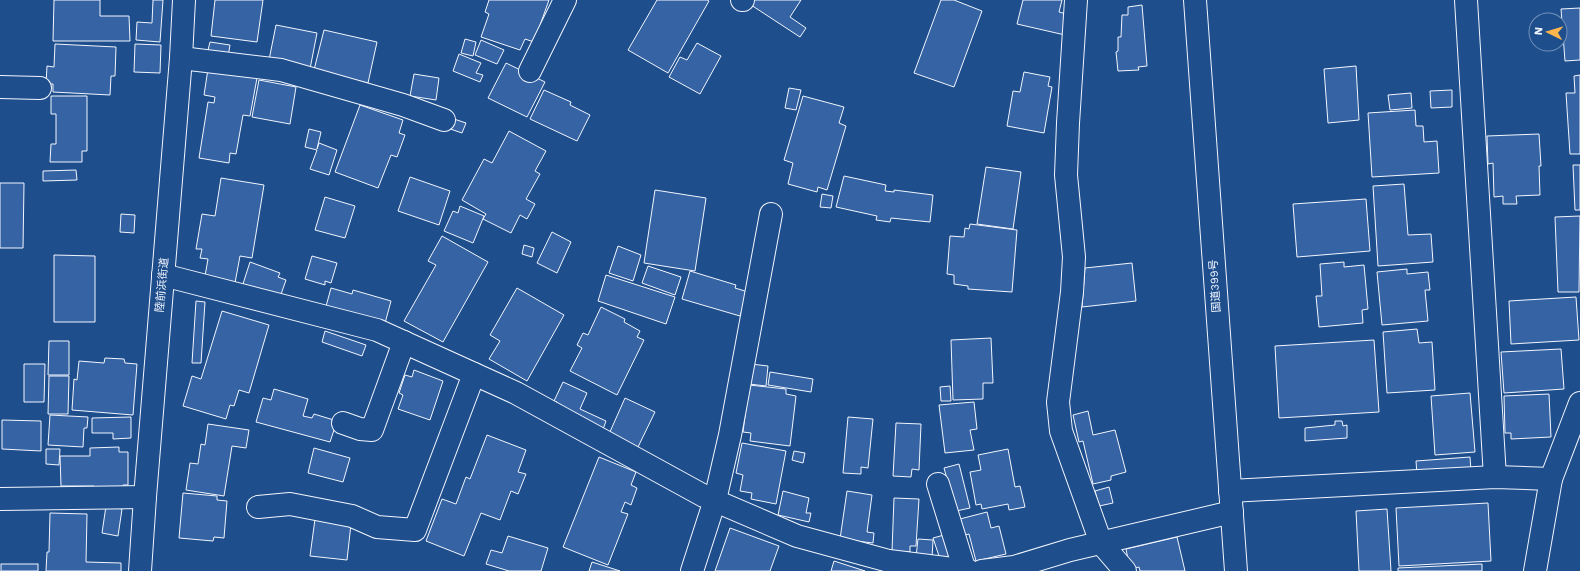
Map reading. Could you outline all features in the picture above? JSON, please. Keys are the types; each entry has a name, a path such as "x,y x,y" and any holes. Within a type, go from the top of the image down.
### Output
{"main road":[{"name":"陸前浜街道","path":"140,571 181,58 184,0"},
{"path":"530,71 565,0"},
{"path":"1076,0 1066,175 1074,257 1072,292 1058,402 1061,431 1101,543 1125,571"},
{"name":"国道399号","path":"1195,0 1236,571"},
{"path":"1466,0 1495,477"},
{"path":"181,58 281,70 403,105 444,120"},
{"path":"0,87 40,88"},
{"path":"692,571 715,500 730,435 771,214"},
{"path":"163,275 377,330 516,393 715,500 797,536 889,561 969,571"},
{"path":"343,423 360,429 372,430 404,342"},
{"path":"258,507 290,504 352,516 377,527 415,530 474,374"},
{"path":"1535,571 1551,479 1580,403"},
{"path":"982,571 1014,567 1101,543 1231,502 1495,477 1551,479"},
{"path":"938,484 965,570"},
{"path":"0,499 145,497"}],"building":[{"path":"54,0 100,0 100,16 129,16 130,41 53,41"},
{"path":"153,0 163,0 160,42 136,40 137,22 152,23"},
{"path":"215,0 263,0 257,42 211,36"},
{"path":"489,0 549,0 534,42 525,39 520,50 481,37 489,14 485,12"},
{"path":"657,0 709,1 668,73 628,50"},
{"path":"750,0 801,0 790,17 806,28 800,37 748,3"},
{"path":"941,0 954,0 982,11 954,87 914,73"},
{"path":"1023,0 1062,0 1059,12 1070,15 1065,35 1017,24"},
{"path":"1142,5 1147,66 1138,67 1139,70 1118,71 1116,52 1118,51 1118,37 1121,37 1122,15 1128,15 1128,7"},
{"path":"1580,8 1580,60 1565,61 1564,52 1568,52 1568,12 1561,12 1561,9"},
{"path":"276,25 317,33 310,69 269,60"},
{"path":"324,30 377,42 368,83 314,70"},
{"path":"465,39 476,42 473,56 461,53"},
{"path":"481,40 504,50 497,64 475,55"},
{"path":"210,42 230,45 228,57 207,54"},
{"path":"697,43 721,56 700,94 669,77 680,57 687,60"},
{"path":"55,44 116,47 115,76 111,76 110,95 53,92 53,84 46,84 47,66 54,67"},
{"path":"135,44 161,45 160,73 134,72"},
{"path":"459,54 481,63 476,73 483,75 480,82 453,71"},
{"path":"506,63 545,82 527,117 488,98"},
{"path":"1356,66 1359,120 1328,123 1324,69"},
{"path":"208,69 257,78 250,116 243,115 236,154 230,153 229,163 199,158 208,102 214,103 215,97 204,95"},
{"path":"1024,72 1050,77 1048,86 1052,87 1044,133 1007,126 1013,91 1020,92"},
{"path":"414,74 439,78 436,100 410,96"},
{"path":"1580,75 1580,154 1570,154 1566,93 1575,93 1574,76"},
{"path":"259,80 296,87 290,124 252,117"},
{"path":"789,88 801,90 796,110 785,108"},
{"path":"544,90 571,102 570,105 590,115 577,141 530,119"},
{"path":"1452,90 1452,107 1431,108 1430,91"},
{"path":"1411,93 1412,108 1390,110 1388,95"},
{"path":"51,96 87,96 87,151 82,151 82,162 50,162 51,144 56,144 56,114 51,114"},
{"path":"803,96 844,107 839,123 846,126 827,190 818,187 817,192 788,184 793,163 784,160"},
{"path":"360,105 403,120 399,133 405,135 397,157 391,155 378,188 335,172"},
{"path":"1415,110 1416,126 1423,126 1424,142 1437,141 1439,173 1372,177 1368,113"},
{"path":"439,114 466,123 462,133 436,124"},
{"path":"309,129 321,132 317,149 319,143 337,150 329,175 310,169 317,150 305,147"},
{"path":"509,131 546,151 535,171 540,174 526,199 535,204 527,219 520,215 511,233 483,219 486,214 462,200 484,159 492,163"},
{"path":"1539,134 1541,166 1539,166 1540,195 1516,196 1517,204 1503,204 1503,196 1494,197 1493,163 1488,164 1487,136"},
{"path":"1573,165 1580,165 1580,210 1575,210"},
{"path":"986,167 1021,172 1013,229 977,224"},
{"path":"76,170 77,180 43,181 43,171"},
{"path":"844,176 886,185 885,191 894,192 894,190 933,195 930,222 891,218 890,222 876,220 877,216 836,207"},
{"path":"410,177 450,191 439,225 398,211"},
{"path":"221,178 264,185 252,258 240,256 235,283 205,276 208,259 200,258 202,249 196,249 202,214 215,216"},
{"path":"0,183 24,183 23,248 0,248"},
{"path":"1404,184 1408,235 1431,234 1433,262 1378,266 1373,186"},
{"path":"655,190 706,198 695,271 644,263"},
{"path":"822,194 833,196 831,208 820,207"},
{"path":"325,197 355,206 345,238 315,230"},
{"path":"1366,199 1370,251 1297,257 1293,204"},
{"path":"460,206 484,216 473,243 444,231 453,211 458,213"},
{"path":"121,214 135,215 134,233 120,232"},
{"path":"1580,216 1579,292 1558,292 1555,217"},
{"path":"970,224 1017,230 1012,292 968,289 968,286 954,284 954,275 947,274 950,236 964,237 965,228 969,229"},
{"path":"552,232 571,242 557,273 537,263"},
{"path":"442,236 488,262 443,342 404,321 436,265 428,261"},
{"path":"524,245 534,248 532,257 522,254"},
{"path":"618,246 641,255 633,281 609,273"},
{"path":"54,255 95,256 95,322 54,322"},
{"path":"312,256 337,263 331,283 325,281 325,285 305,279"},
{"path":"250,262 280,273 278,277 286,280 279,300 242,287"},
{"path":"1344,262 1344,267 1364,265 1368,309 1362,310 1363,323 1319,327 1316,296 1322,296 1320,264"},
{"path":"1132,263 1136,301 1082,307 1085,268"},
{"path":"648,266 681,277 675,295 642,283"},
{"path":"1407,269 1407,274 1428,272 1430,290 1425,290 1428,321 1382,325 1377,272"},
{"path":"690,271 736,285 735,288 748,292 740,316 682,299"},
{"path":"606,275 675,297 666,324 598,301"},
{"path":"331,288 352,294 353,290 391,301 384,327 325,310"},
{"path":"517,288 564,315 527,381 489,359 500,341 490,335"},
{"path":"1576,297 1579,340 1511,344 1509,301"},
{"path":"196,301 205,302 201,363 192,363"},
{"path":"601,307 625,319 624,322 640,331 637,337 644,340 617,395 570,371 582,348 577,345 583,333 588,335"},
{"path":"222,311 269,325 249,393 239,390 234,406 230,405 226,419 183,406 192,376 201,379"},
{"path":"1417,329 1419,343 1432,342 1435,390 1387,393 1383,332"},
{"path":"325,331 366,345 362,356 322,342"},
{"path":"991,338 993,383 983,383 983,399 953,400 951,340"},
{"path":"1374,340 1379,412 1279,418 1275,346"},
{"path":"49,341 69,341 69,375 48,375"},
{"path":"1561,349 1564,389 1504,393 1501,352"},
{"path":"105,358 124,359 125,363 137,364 133,415 72,410 74,379 77,380 79,361 104,363"},
{"path":"24,364 45,364 44,402 24,402"},
{"path":"751,364 768,366 766,386 749,384"},
{"path":"414,370 443,381 430,420 398,409 403,395 399,393 405,375 412,377"},
{"path":"770,372 813,379 811,392 768,385"},
{"path":"49,376 69,376 68,414 48,414"},
{"path":"563,382 587,393 580,409 606,421 602,432 554,409 557,402 554,401"},
{"path":"749,385 786,389 786,394 796,396 790,446 750,441 751,433 743,432"},
{"path":"950,386 951,401 941,401 940,387"},
{"path":"274,389 308,399 303,416 312,418 314,414 337,421 330,442 256,422 263,398 271,400"},
{"path":"1470,393 1475,452 1435,455 1431,396"},
{"path":"1549,394 1551,437 1511,439 1511,433 1505,433 1504,396"},
{"path":"625,398 655,412 638,447 609,434"},
{"path":"974,402 977,429 970,430 974,450 945,453 939,405"},
{"path":"1088,411 1093,435 1115,430 1126,472 1111,476 1111,480 1093,484 1083,441 1079,442 1073,415"},
{"path":"50,415 88,417 87,428 84,428 83,447 48,445"},
{"path":"131,417 131,438 113,439 113,433 92,433 92,418"},
{"path":"848,417 873,419 868,468 861,467 861,474 843,473"},
{"path":"2,420 41,421 41,451 2,449"},
{"path":"1335,421 1342,421 1343,426 1347,425 1347,438 1305,441 1305,428 1335,425"},
{"path":"896,423 921,424 919,470 912,469 911,477 893,476"},
{"path":"208,424 249,430 246,448 232,446 224,496 186,490 190,463 198,464 201,444 205,445"},
{"path":"487,435 526,450 518,472 526,474 518,494 511,491 500,520 481,513 464,556 426,541 442,499 456,504 466,477 470,479"},
{"path":"742,443 786,451 776,504 751,499 752,493 740,491 743,475 736,473"},
{"path":"119,447 119,452 128,452 128,485 123,485 123,488 94,489 94,486 61,486 60,456 90,456 90,448"},
{"path":"314,448 350,458 343,482 308,473"},
{"path":"46,449 60,449 59,465 46,464"},
{"path":"1008,449 1015,487 1020,486 1025,507 1009,510 1008,504 982,509 981,504 976,505 970,472 981,470 978,455"},
{"path":"794,451 805,453 803,463 792,460"},
{"path":"599,457 636,472 631,485 637,488 631,505 625,502 621,512 628,514 608,565 563,547"},
{"path":"1470,457 1471,471 1417,475 1416,461"},
{"path":"959,464 970,508 956,511 944,468"},
{"path":"1109,487 1113,503 1099,506 1095,491"},
{"path":"783,491 809,498 806,513 811,513 809,522 778,515"},
{"path":"847,491 872,495 867,532 874,533 873,543 840,539"},
{"path":"183,493 217,496 217,500 227,501 224,538 214,537 213,541 179,538"},
{"path":"894,498 919,499 916,546 910,546 910,552 892,551"},
{"path":"1488,503 1491,561 1399,566 1396,508"},
{"path":"106,506 122,509 118,536 102,533"},
{"path":"1387,509 1391,571 1359,571 1356,511"},
{"path":"987,512 991,528 999,526 1006,554 976,561 969,534 965,535 960,519"},
{"path":"50,513 87,514 86,562 121,563 121,571 46,571 47,552 49,552"},
{"path":"315,519 351,524 347,560 310,556"},
{"path":"730,528 779,546 770,571 715,571"},
{"path":"944,535 950,556 940,559 933,538"},
{"path":"508,536 548,548 541,571 509,571 486,564 491,550 502,553"},
{"path":"1177,537 1185,571 1140,571 1139,567 1130,569 1126,549"},
{"path":"918,539 933,540 932,558 916,557"},
{"path":"834,561 865,571 831,571"},
{"path":"592,562 620,571 589,571"},
{"path":"1,564 38,564 38,571 1,571"},
{"path":"1482,564 1482,571 1398,571 1398,568"}]}
